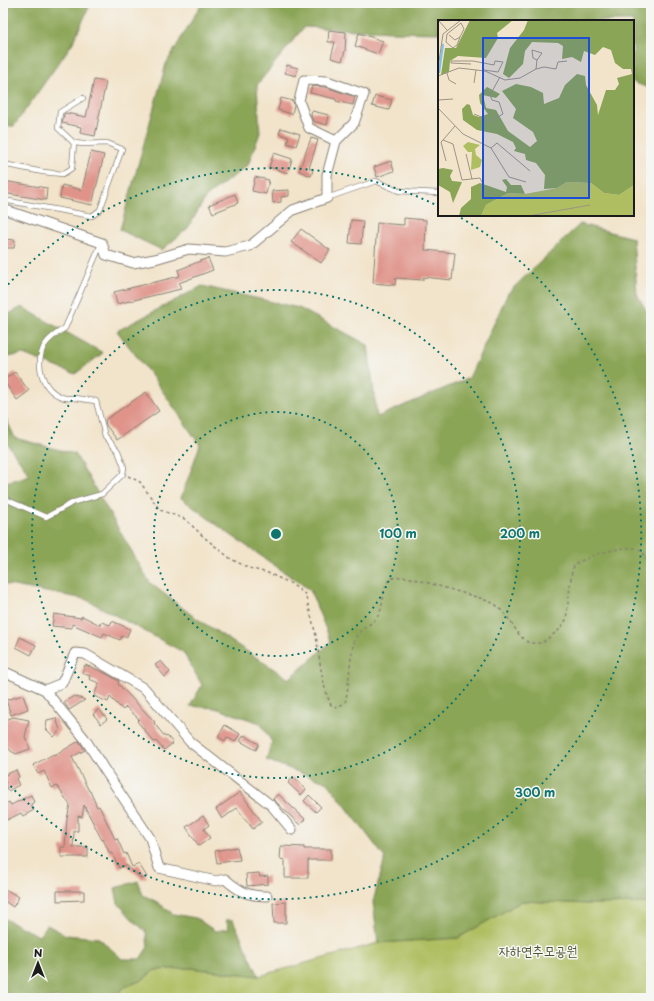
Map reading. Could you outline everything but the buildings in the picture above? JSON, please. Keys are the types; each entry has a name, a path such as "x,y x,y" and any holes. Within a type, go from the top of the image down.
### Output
{"street":[{"path":"3,209 102,243 106,255 133,263 155,259 189,248 225,252 250,246 293,210 327,198 327,175 336,141 354,123 364,94 327,81 304,80 298,101 309,128 336,141"},
{"path":"45,690 62,683 75,653 85,654 145,689 190,742 272,806 292,830"},
{"path":"3,671 45,690 85,739 150,838 159,868 216,882 225,879 238,890 255,896 267,896"}],"lane":[{"path":"3,200 92,216 100,210 122,149 107,143 74,143 58,128 60,112 83,98"},
{"path":"3,164 43,172 64,174 72,168 74,143"},
{"path":"327,198 376,181 399,191 438,193"},
{"path":"3,498 46,517 74,502 102,494 123,474 124,467 118,451 104,436 96,401 64,398 50,391 43,380 39,359 45,345 53,336 65,328 102,243"}],"path":[{"path":"123,474 140,482 160,510 184,519 231,559 249,568 268,573 290,583 305,594 316,636 320,668 328,699 332,705 337,707 345,703 356,637 378,616 384,587 388,581 393,578 402,576 411,578 480,598 495,604 506,615 520,636 529,643 542,643 559,630 566,620 572,570 576,563 600,553 623,548 636,548 643,552 651,570"}],"green space":[{"path":"3,3 91,3 72,44 14,126 3,126"},
{"path":"202,3 651,3 651,89 634,82 634,20 438,20 438,33 304,27 257,85 260,133 248,165 206,197 188,228 162,250 120,230 166,64"},
{"path":"580,224 633,238 637,294 651,319 651,903 590,904 522,901 458,938 378,943 373,902 385,858 328,783 266,760 272,742 260,723 215,708 190,706 202,685 183,652 85,599 3,584 3,483 30,475 3,438 3,412 15,438 75,454 150,583 193,616 289,679 331,642 310,590 228,533 181,498 200,445 154,379 117,331 202,286 299,308 368,345 377,417 469,378 508,293"},
{"path":"22,307 103,353 75,374 23,354 3,358 3,317"},
{"path":"138,881 143,895 157,902 173,914 196,918 215,931 229,929 226,920 233,920 259,976 190,968 155,970 142,980 125,987 112,998 3,998 3,918 39,936 47,925 66,935 99,938 122,959 140,959 148,947 146,932 118,903 115,888"},
{"name":"자하연추모공원","path":"522,901 590,904 651,903 651,998 112,998 125,987 142,980 155,970 190,968 259,976 378,943 458,938"}]}
